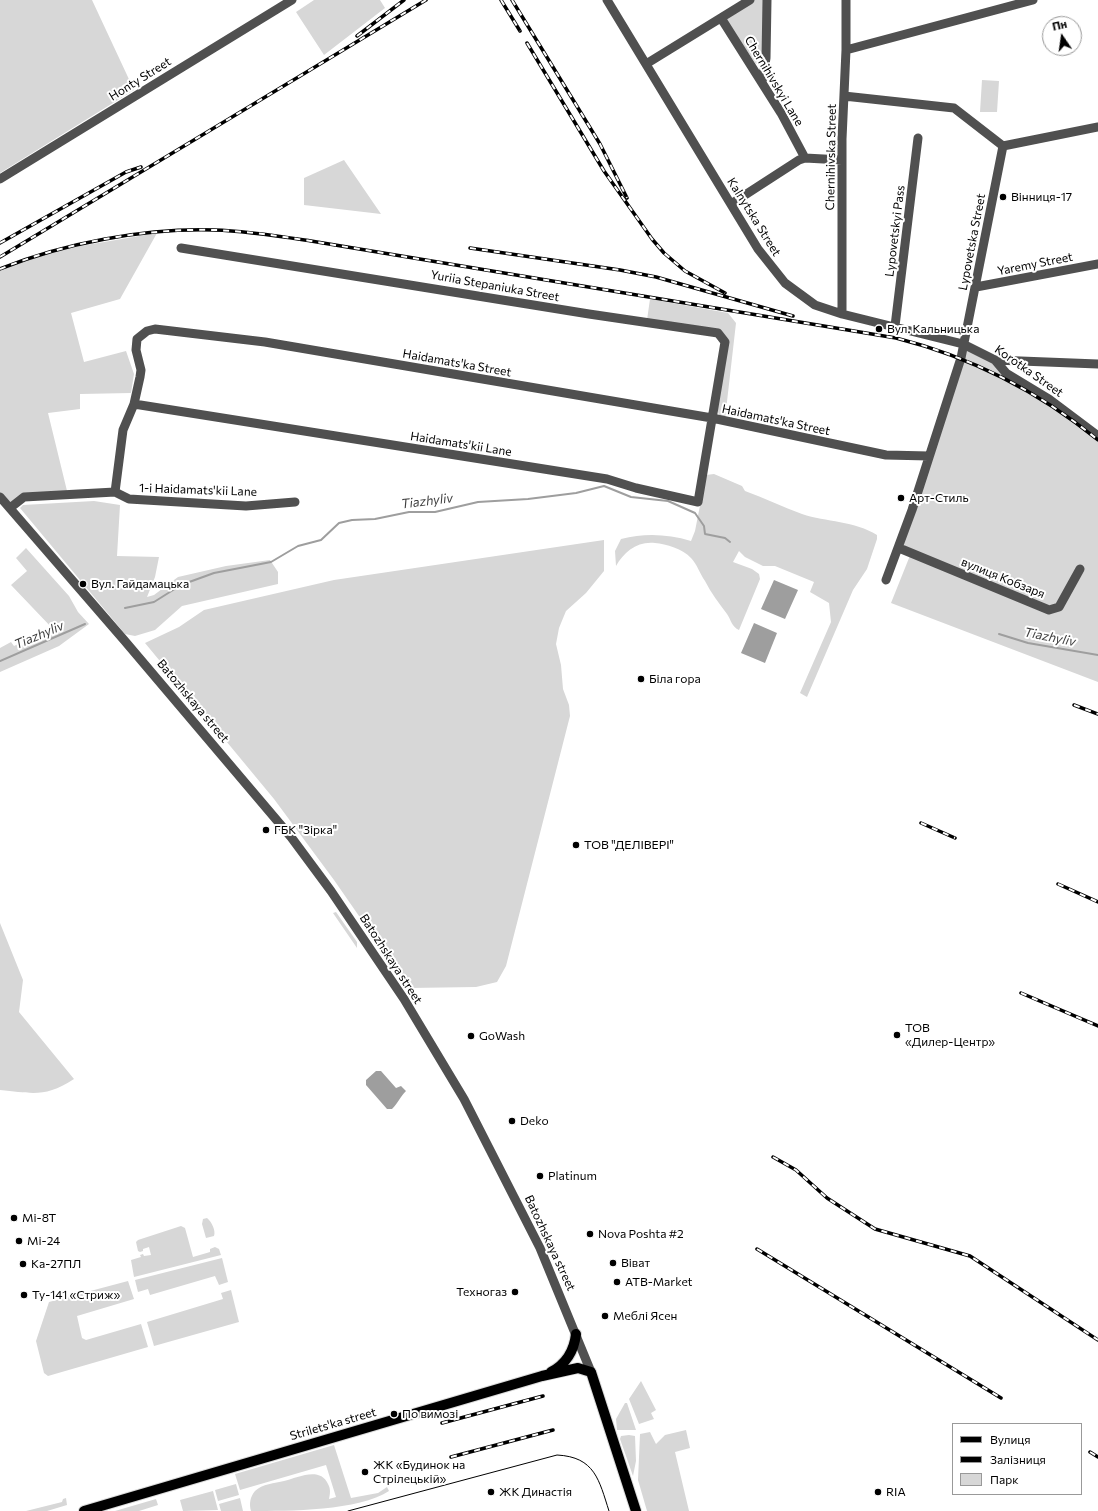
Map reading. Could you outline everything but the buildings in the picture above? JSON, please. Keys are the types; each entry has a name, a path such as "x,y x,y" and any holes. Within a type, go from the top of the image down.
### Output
{"main road":[{"path":"542,1376 560,1366 567,1360 574,1346 576,1334"},
{"name":"Strilets'ka street","path":"84,1511 542,1376 578,1368 591,1372"},
{"name":"Batozhskaya street","path":"591,1372 636,1511"}],"street":[{"name":"Honty Street","path":"0,179 292,0"},
{"name":"Kalnytska Street","path":"607,0 765,259 785,283 815,305 842,314 895,326 962,344"},
{"path":"646,64 750,0"},
{"path":"762,82 766,58 767,0"},
{"name":"Chernihivska Street","path":"842,314 842,160 846,50 846,0"},
{"path":"846,50 1033,0"},
{"name":"Chernihivskyi Lane","path":"721,18 781,113 805,158"},
{"path":"844,96 954,108 1003,146 1098,126"},
{"name":"Lypovetskyi Pass","path":"895,326 918,138"},
{"name":"Lypovetska Street","path":"886,580 899,548 953,384 976,287 1003,146"},
{"path":"731,204 805,158 842,160"},
{"name":"Yuriia Stepaniuka Street","path":"181,248 487,296 589,314 718,333 724,342 712,418"},
{"name":"Yaremy Street","path":"976,287 1098,264"},
{"name":"Haidamats'ka Street","path":"115,492 123,430 134,404 141,370 136,350 137,339 147,331 163,329 265,342 712,418 886,455 929,456"},
{"name":"Korotka Street","path":"962,344 995,360 1006,373 1045,397 1098,436"},
{"path":"995,360 1098,364"},
{"name":"Haidamats'kii Lane","path":"134,404 607,479 636,488 698,502 712,418"},
{"name":"1-i Haidamats'kii Lane","path":"10,508 24,497 115,492 129,499 239,506 295,502"},
{"name":"Batozhskaya street","path":"0,497 124,640 290,837 331,891 404,1000 464,1099 540,1248 591,1372"},
{"name":"вулиця Кобзаря","path":"899,548 1049,610 1059,607 1080,569"}],"green space":[{"path":"0,0 92,0 134,90 0,173"},
{"path":"314,0 380,0 385,8 324,55 296,12"},
{"path":"755,0 765,0 764,57 761,63 756,64 725,19"},
{"path":"982,80 999,81 997,112 980,112"},
{"path":"344,160 381,214 304,205 304,178"},
{"path":"157,233 120,299 71,313 84,362 126,351 134,374 131,393 80,394 80,409 48,413 68,495 24,497 10,508 0,497 0,269 63,249"},
{"path":"650,299 728,313 736,323 725,419 719,415 717,409 726,342 719,332 647,320"},
{"path":"963,344 995,360 1098,436 1098,682 891,603 911,553 901,541"},
{"path":"714,474 742,486 745,491 802,514 850,524 868,530 877,535 867,569 853,590 807,697 800,693 831,622 829,603 810,592 814,582 775,566 763,566 745,557 739,551 733,562 752,569 759,574 760,579 739,630 733,625 715,598 693,560 679,550 659,544 642,544 627,552 616,566 615,551 621,539 656,535 691,541 695,531 706,475"},
{"path":"94,501 120,505 117,556 159,557 155,577 147,597 154,595 178,577 226,566 270,560 278,572 278,584 182,606 155,630 135,636 125,634 20,508 23,505"},
{"path":"604,540 604,571 586,593 566,611 559,628 556,644 561,665 563,689 569,705 570,716 506,966 497,982 476,987 409,988 334,880 274,799 145,643 179,627 204,610 334,580"},
{"path":"26,548 69,596 78,612 89,624 59,646 0,672 0,648 11,642 14,646 18,644 24,646 32,639 36,642 53,629 11,585 27,571 16,558"},
{"path":"336,912 357,942 357,948 333,913"},
{"path":"0,923 23,980 19,1012 74,1079 64,1085 46,1092 30,1093 0,1090"},
{"path":"207,1218 213,1227 214,1236 206,1238 202,1224 203,1219"},
{"path":"181,1226 185,1228 193,1257 210,1252 210,1249 215,1247 219,1249 221,1255 134,1277 131,1260 141,1257 140,1255 143,1254 144,1256 151,1255 149,1247 143,1249 143,1251 138,1251 136,1242 138,1240"},
{"path":"222,1258 228,1282 219,1285 215,1276 150,1295 148,1289 138,1292 135,1280"},
{"path":"128,1281 134,1299 77,1316 82,1338 86,1340 141,1324 148,1347 48,1376 44,1373 36,1341 49,1302"},
{"path":"231,1290 239,1322 154,1346 147,1322 223,1299 221,1293"},
{"path":"641,1381 656,1410 651,1413 654,1419 639,1424 629,1399"},
{"path":"625,1403 627,1403 636,1430 617,1430 616,1419"},
{"path":"686,1430 690,1448 675,1452 689,1511 647,1511 638,1480 640,1434 650,1432 656,1444 665,1435"},
{"path":"621,1436 635,1436 636,1461 633,1476 620,1439"},
{"path":"334,1445 351,1498 378,1493 387,1487 389,1491 376,1498 360,1503 342,1506 303,1510 251,1511 250,1503 253,1493 261,1487 314,1474 320,1476 328,1484 330,1488 329,1499 336,1497 326,1465 240,1490 235,1474"},
{"path":"236,1484 239,1495 218,1501 215,1490"},
{"path":"213,1491 218,1510 183,1511 180,1500"},
{"path":"66,1498 67,1505 47,1511 26,1511 62,1502 63,1499"},
{"path":"240,1498 243,1511 221,1511 219,1504"},
{"path":"156,1499 158,1505 139,1511 115,1511"}],"shaded area":[{"path":"774,580 798,590 785,619 761,609"},
{"path":"754,623 777,633 765,663 741,653"},
{"path":"376,1071 381,1071 396,1088 401,1086 406,1091 392,1109 387,1109 366,1085 366,1080"}],"waterway":[{"name":"Tiazhyliv","path":"125,608 154,602 181,585 214,573 271,562 298,546 321,540 339,523 352,520 375,519 409,512 435,512 478,502 528,499 576,493 604,486 631,497 668,501 695,513 704,526 705,534 725,538 730,542"},
{"name":"Tiazhyliv","path":"0,661 85,624"},
{"name":"Tiazhyliv","path":"999,634 1028,643 1098,655"}],"tram line":[{"path":"348,1511 557,1455 580,1460 588,1465 598,1480 609,1511"}],"railway":[{"path":"357,36 404,0"},
{"path":"0,257 426,0"},
{"path":"501,0 520,31"},
{"path":"512,0 600,144 627,198"},
{"path":"527,43 604,171 652,239 664,253 685,271 725,293"},
{"path":"0,243 126,172 141,167"},
{"path":"0,269 25,260 78,245 105,239 160,232 214,230 262,234 311,241 896,338 951,355 1003,378 1052,406 1098,440"},
{"path":"470,248 620,270 656,277 793,316"},
{"path":"1074,705 1098,714"},
{"path":"921,823 955,838"},
{"path":"1058,884 1098,902"},
{"path":"1021,993 1098,1026"},
{"path":"773,1157 796,1170 827,1198 875,1229 970,1256 1098,1340"},
{"path":"757,1249 1001,1398"},
{"path":"442,1423 543,1396"},
{"path":"451,1457 553,1430"},
{"path":"1090,1452 1098,1457"}],"place":[{"name":"Вінниця-17","path":"1003,197"},
{"name":"Вул. Кальницька","path":"879,329"},
{"name":"Арт-Стиль","path":"901,498"},
{"name":"Вул. Гайдамацька","path":"83,584"},
{"name":"Біла гора","path":"641,679"},
{"name":"ГБК \"Зірка\"","path":"266,830"},
{"name":"ТОВ \"ДЕЛІВЕРІ\"","path":"576,845"},
{"name":"ТОВ «Дилер-Центр»","path":"897,1035"},
{"name":"GoWash","path":"471,1036"},
{"name":"Deko","path":"512,1121"},
{"name":"Platinum","path":"540,1176"},
{"name":"Мі-8Т","path":"14,1218"},
{"name":"Nova Poshta #2","path":"590,1234"},
{"name":"Мі-24","path":"19,1241"},
{"name":"Віват","path":"613,1263"},
{"name":"Ка-27ПЛ","path":"23,1264"},
{"name":"ATB-Market","path":"617,1282"},
{"name":"Техногаз","path":"515,1292"},
{"name":"Ту-141 «Стриж»","path":"24,1295"},
{"name":"Меблі Ясен","path":"605,1316"},
{"name":"По вимозі","path":"394,1414"},
{"name":"ЖК «Будинок на Стрілецькій»","path":"365,1472"},
{"name":"ЖК Династія","path":"491,1492"},
{"name":"RIA","path":"878,1492"}]}
